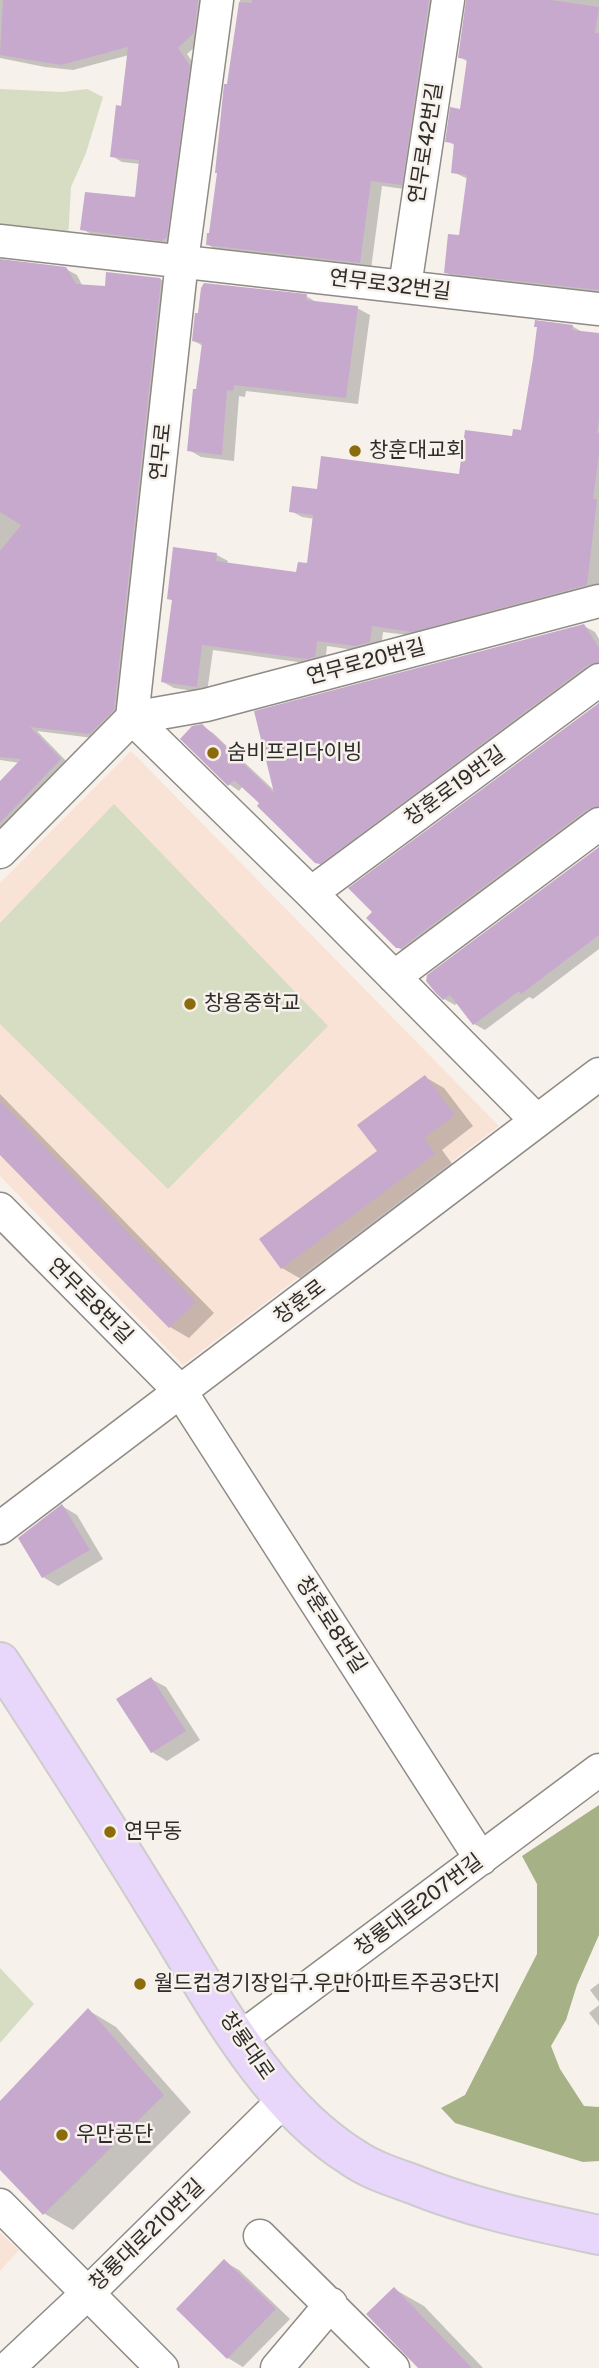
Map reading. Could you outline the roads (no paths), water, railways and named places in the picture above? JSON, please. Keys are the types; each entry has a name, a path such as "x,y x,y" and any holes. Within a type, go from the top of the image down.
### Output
{"main road":[{"name":"창룡대로","path":"0,1662 239,2039 285,2099 326,2138 352,2158 383,2173 473,2206 599,2235"}],"street":[{"name":"연무로","path":"132,718 182,261 217,0"},
{"name":"연무로42번길","path":"405,286 448,0"},
{"name":"연무로32번길","path":"0,241 599,309"},
{"name":"연무로20번길","path":"132,718 206,705 599,601"},
{"name":"창훈로19번길","path":"311,892 599,680"},
{"path":"0,852 132,718 311,892 537,1121"},
{"path":"394,977 599,824"},
{"name":"창훈로","path":"0,1528 599,1074"},
{"name":"연무로8번길","path":"0,1209 181,1392"},
{"name":"창훈로8번길","path":"181,1392 481,1858"},
{"name":"창룡대로207번길","path":"239,2039 599,1770"},
{"name":"창룡대로210번길","path":"8,2368 285,2099"},
{"path":"0,2205 162,2368"},
{"path":"260,2236 393,2368"},
{"path":"276,2368 331,2304"}],"place":[{"name":"창훈대교회","path":"355,451"},
{"name":"숨비프리다이빙","path":"213,753"},
{"name":"창용중학교","path":"190,1004"},
{"name":"연무동","path":"110,1832"},
{"name":"월드컵경기장입구.우만아파트주공3단지","path":"140,1984"},
{"name":"우만공단","path":"62,2135"}]}
